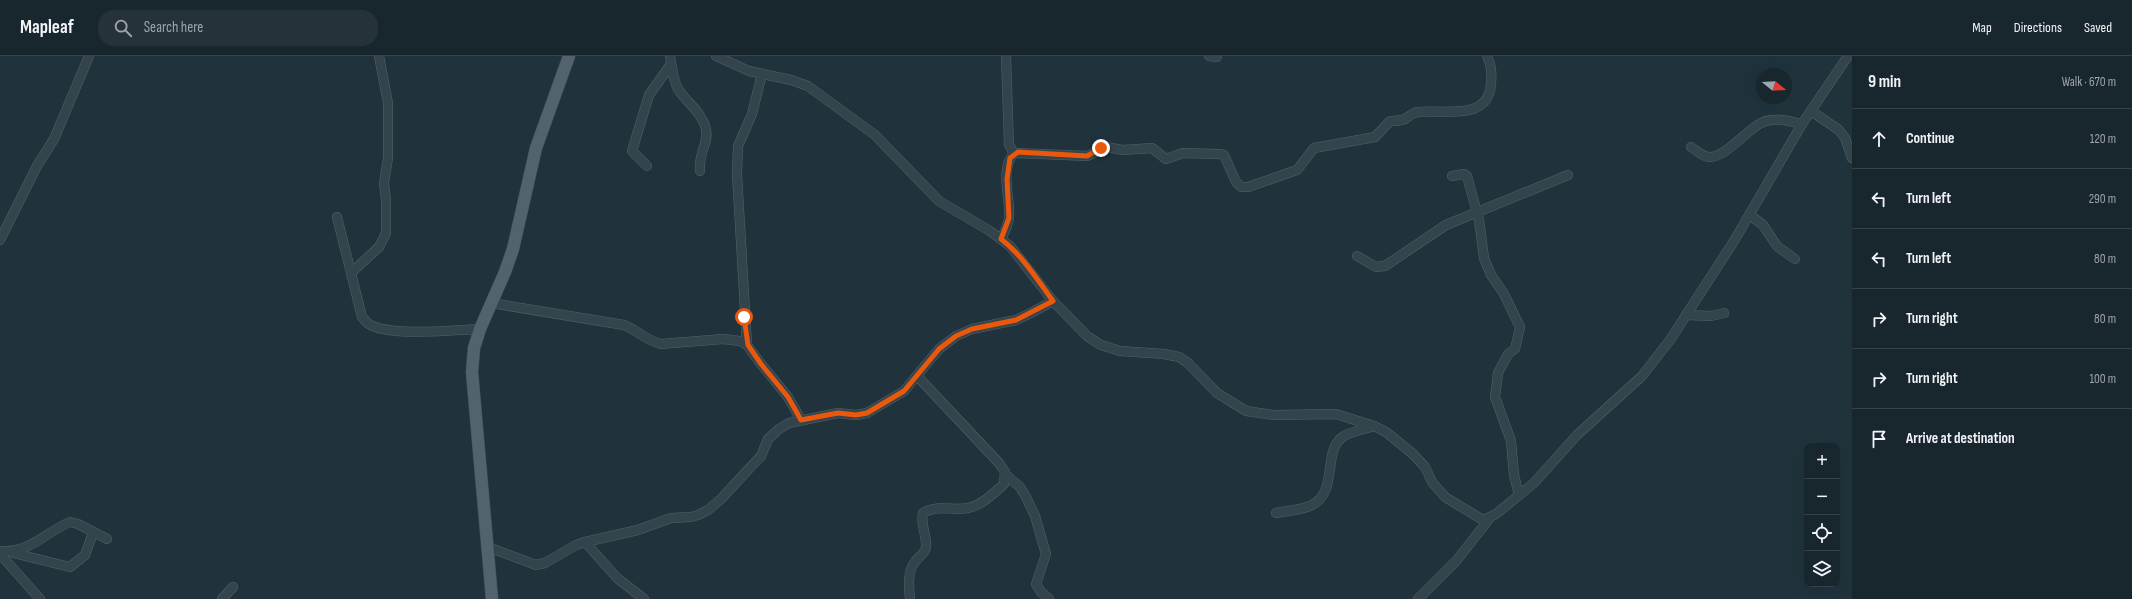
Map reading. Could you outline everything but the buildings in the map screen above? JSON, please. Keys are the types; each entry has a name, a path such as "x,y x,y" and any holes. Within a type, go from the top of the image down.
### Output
{"main road":[{"path":"492,599 472,372 474,348 480,329 513,248 536,148 569,56"}],"street":[{"path":"0,240 37,166 54,139 89,56"},
{"path":"351,273 379,248 386,233 386,201 384,183 388,158 388,103 379,56"},
{"path":"716,56 749,71 791,80 808,86 875,135 939,201 1010,246 1023,260 1053,301 1087,336 1101,345 1120,351 1164,354 1180,357 1188,363 1217,393 1246,410 1274,414 1336,414 1374,426 1386,432 1413,454 1425,467 1432,482 1444,497 1473,516 1483,520 1489,519"},
{"path":"1006,56 1009,145 1014,153"},
{"path":"1014,153 1087,156 1106,147 1122,150 1152,148 1166,159 1183,153 1219,154 1224,155 1236,182 1241,187 1248,188 1297,170 1314,148 1375,137 1390,121 1400,121 1419,112 1444,113 1465,111 1480,106 1487,100 1491,88 1492,76 1487,56"},
{"path":"1418,599 1457,560 1489,519 1534,483 1577,435 1642,376 1686,315 1750,215 1802,124 1848,56"},
{"path":"647,166 632,151 634,141 649,95 670,60"},
{"path":"670,60 675,84 695,108 702,119 706,131 706,141 700,154 700,171"},
{"path":"762,74 752,114 738,146 737,174 744,317 748,345 761,364 788,397 801,420"},
{"path":"1811,111 1839,130 1845,138 1852,158"},
{"path":"1691,147 1704,156 1710,158 1717,156 1764,121 1774,120 1802,124"},
{"path":"1001,239 1009,218 1007,179 1010,158 1014,153"},
{"path":"1452,176 1464,174 1467,176 1477,211 1484,258 1491,275 1504,294 1520,327 1515,348 1508,354 1498,373 1495,397 1511,441 1514,475 1519,495"},
{"path":"1357,256 1376,267 1385,266 1446,225 1568,175"},
{"path":"1750,215 1763,225 1777,246 1794,259"},
{"path":"337,217 362,317 368,324 377,328 395,330 480,329"},
{"path":"488,547 536,565 545,563 576,545 585,542 638,530 671,518 691,517 708,510 721,499 761,456 768,439 789,423 838,413 856,415 867,413 904,391 918,377 939,349 956,336 972,329 1016,320 1053,301"},
{"path":"491,303 624,325 634,329 653,342 661,344 723,339 740,341 748,345"},
{"path":"1686,315 1711,316 1724,313"},
{"path":"918,377 998,463 1005,474 1020,487 1035,516 1046,554 1036,584 1041,592 1049,599"},
{"path":"1276,513 1310,506 1320,500 1329,478 1338,443 1344,436 1374,426"},
{"path":"910,599 910,576 912,566 925,552 926,546 921,518 923,513 929,509 968,508 981,502 1004,484 1005,474"},
{"path":"3,552 21,550 38,542 70,522 78,524 107,539"},
{"path":"3,552 70,567 85,555 93,533"},
{"path":"585,542 617,578 644,599"},
{"path":"3,552 40,599"},
{"path":"222,599 232,587"}],"route":[{"path":"744,317 748,345 761,364 788,397 801,420 838,413 856,415 867,413 904,391 918,377 939,349 956,336 972,329 1016,320 1031,314 1053,301 1023,260 1001,239 1009,218 1007,179 1010,158 1014,153 1018,152 1087,156 1101,148"}]}
